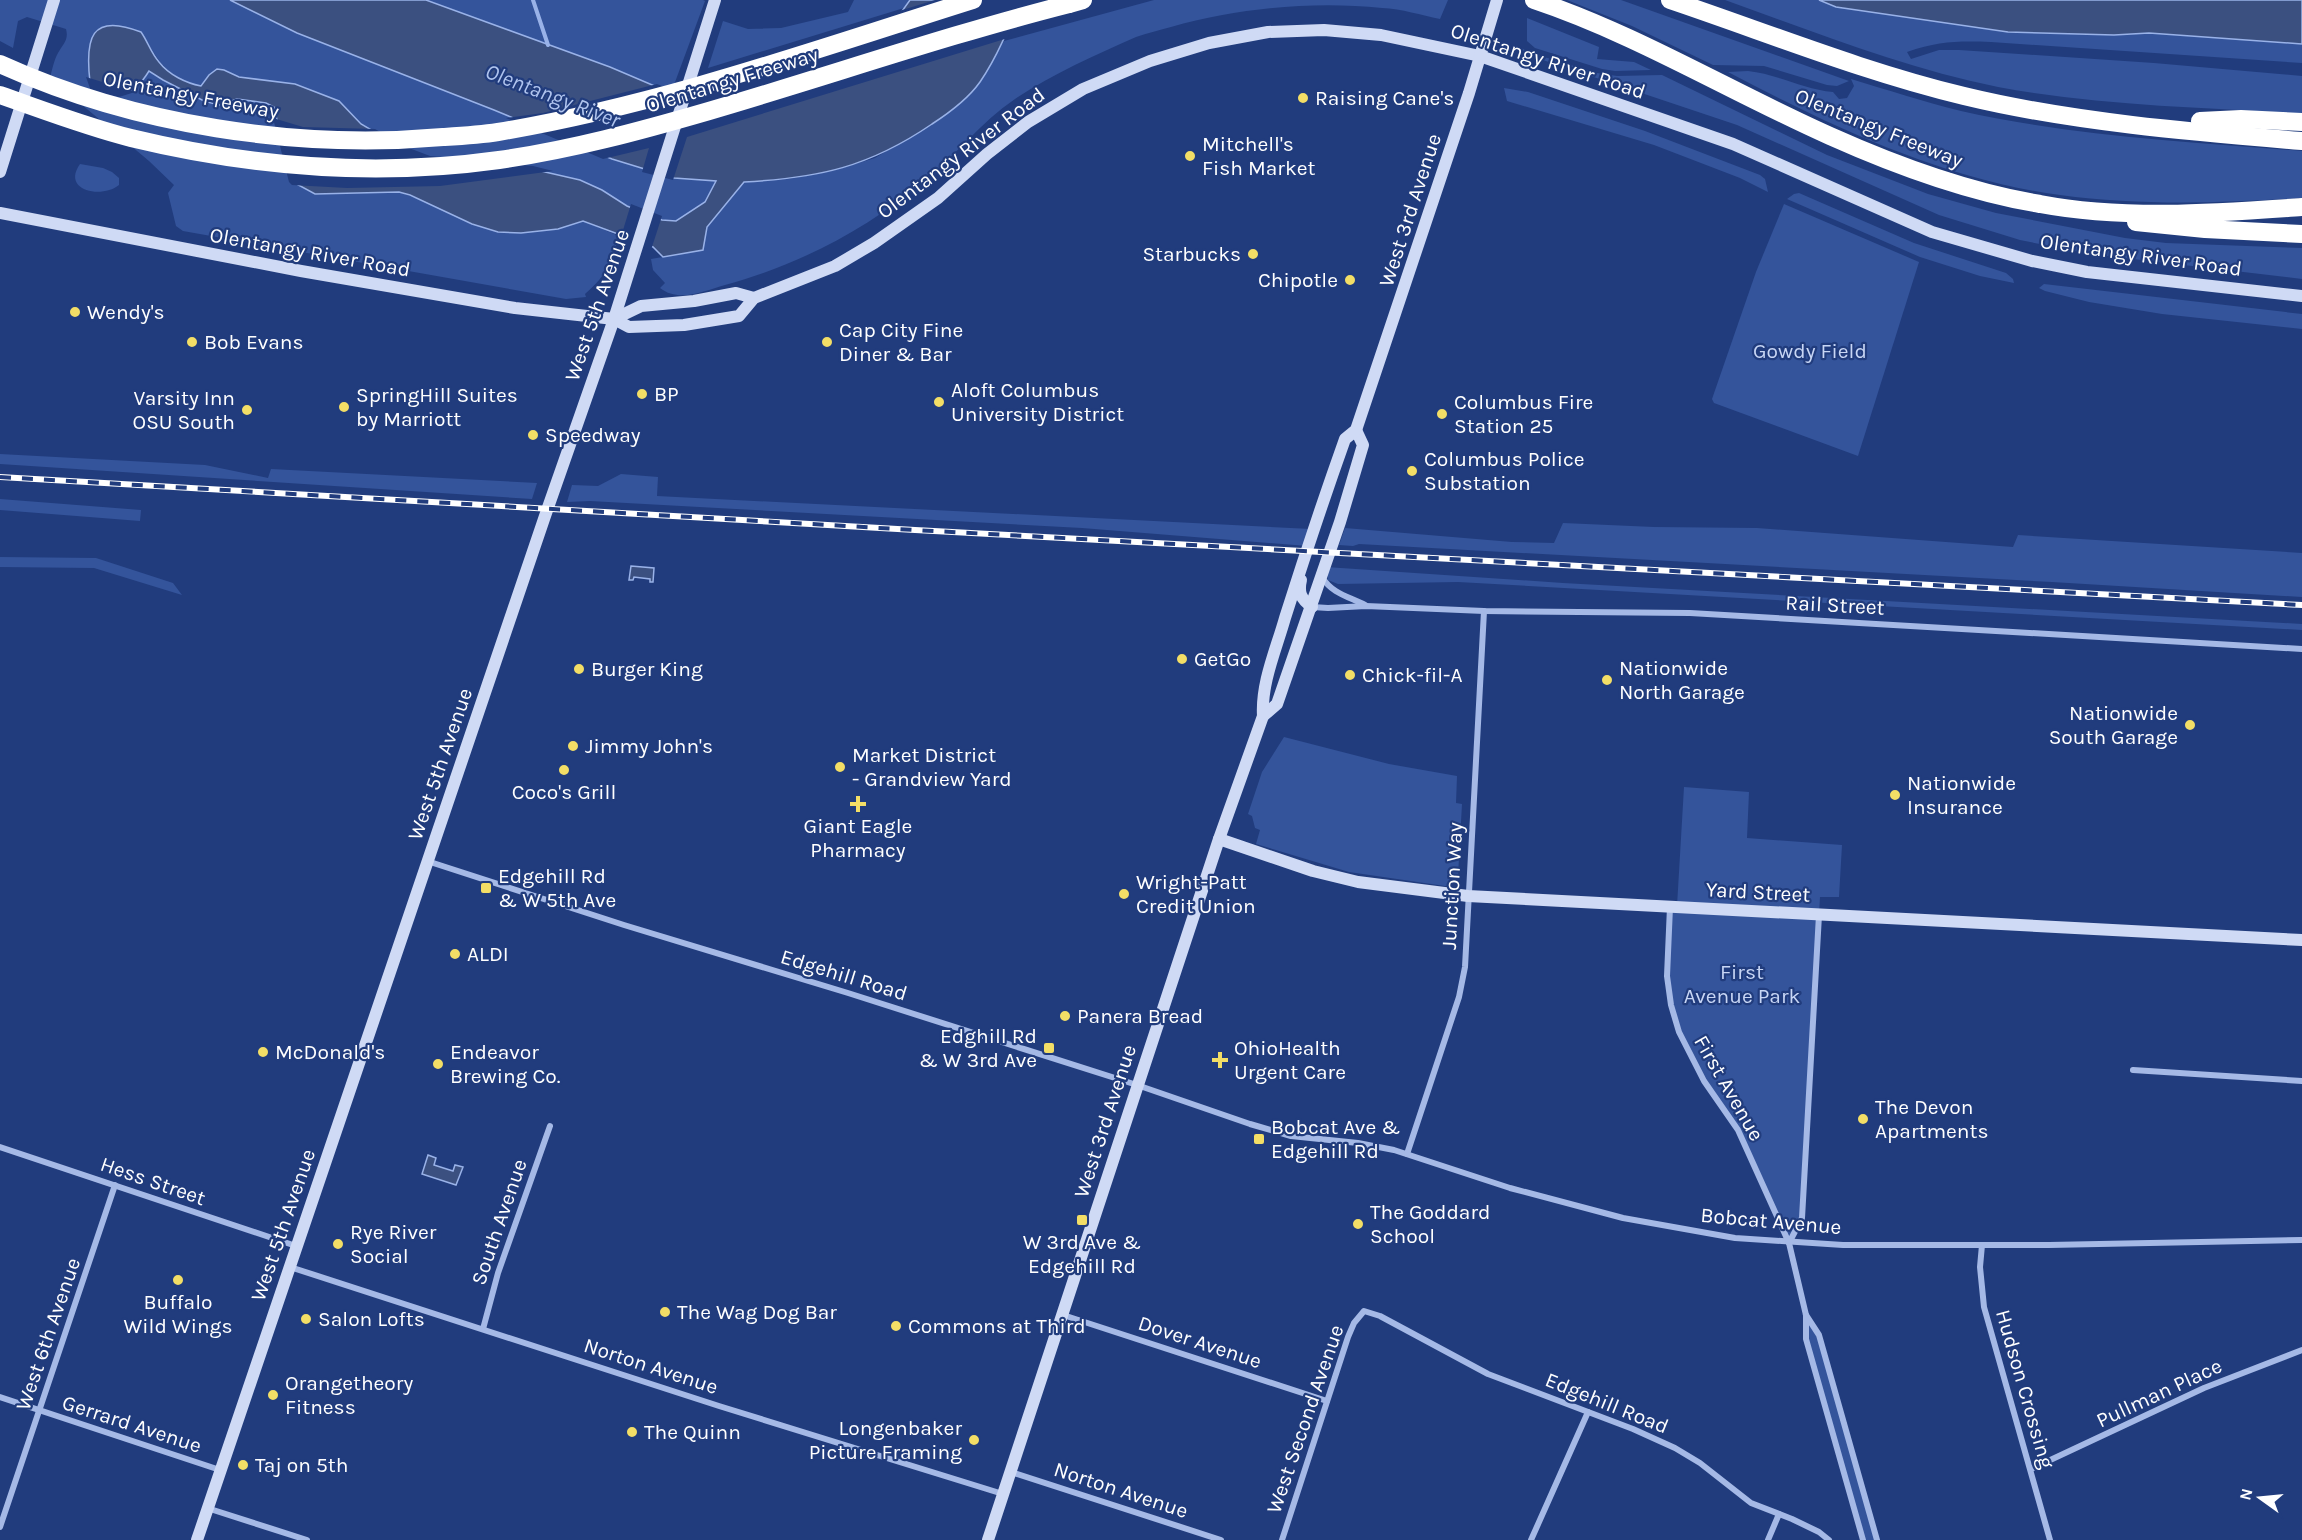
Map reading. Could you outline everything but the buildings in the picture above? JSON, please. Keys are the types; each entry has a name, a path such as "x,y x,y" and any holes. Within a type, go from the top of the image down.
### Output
{"highway":[{"name":"Olentangy Freeway","path":"0,64 101,102 222,129 316,139 404,141 496,133 623,107 973,0"},
{"name":"Olentangy Freeway","path":"1534,0 1634,42 1828,136 1912,170 1977,190 2043,205 2098,211 2164,213 2302,207"},
{"path":"1670,0 1832,57 1943,90 2020,108 2138,124 2302,141"},
{"name":"Olentangy Freeway","path":"0,95 130,138 218,156 314,167 405,168 500,160 630,134 761,96 987,24 1076,2"},
{"path":"2138,124 2241,119 2302,122"},
{"path":"2043,205 2150,225 2302,234"}],"main road":[{"path":"0,172 54,0"},
{"name":"West 5th Avenue","path":"197,1540 614,319 715,0"},
{"name":"West 3rd Avenue","path":"988,1540 1219,839 1263,716 1262,699 1274,652 1329,484 1345,439 1356,430 1497,0"},
{"name":"Olentangy River Road","path":"0,213 302,271 515,308 614,319 629,327 684,325 739,316 754,297 835,266 874,243 938,198 987,154 1028,122 1083,89 1150,60 1209,43 1268,32 1308,30 1381,35 1480,56 1733,144 1932,232 2035,262 2087,272 2302,296"},
{"name":"Olentangy River Road","path":"614,319 640,306 694,301 736,293 754,297"},
{"name":"West 3rd Avenue","path":"1263,716 1277,704 1322,576 1363,445 1356,430"},
{"path":"1311,607 1301,597 1299,589 1328,504 1331,488 1329,484"},
{"name":"Yard Street","path":"1219,839 1313,871 1358,882 1468,896 2302,940"}],"street":[{"name":"Rail Street","path":"1322,576 1332,589 1366,606"},
{"name":"Rail Street","path":"1311,607 1366,606 1484,611 1690,613 2302,649"},
{"name":"Junction Way","path":"1407,1154 1460,997 1465,967 1484,611"},
{"name":"Edgehill Road","path":"427,861 624,926 848,993 1137,1085 1250,1124"},
{"name":"First Avenue","path":"1670,907 1667,976 1671,1005 1679,1032 1704,1081 1738,1130 1789,1243 1806,1315 1806,1340 1863,1540"},
{"path":"1789,1243 1802,1218 1819,915"},
{"path":"2133,1070 2302,1081"},
{"name":"Bobcat Avenue","path":"1250,1124 1290,1136 1358,1143 1407,1154 1510,1188 1623,1218 1735,1238 1789,1243 1982,1245 2302,1240"},
{"name":"South Avenue","path":"483,1329 495,1284 550,1126"},
{"name":"Hess Street","path":"0,1146 296,1246"},
{"name":"West 6th Avenue","path":"0,1527 115,1185"},
{"name":"Hudson Crossing","path":"1982,1245 1980,1267 1984,1307 2050,1540"},
{"name":"Norton Avenue","path":"290,1267 719,1406 1004,1494"},
{"name":"Edgehill Road","path":"1364,1311 1380,1316 1488,1374 1633,1429 1675,1448 1700,1463 1751,1503 1818,1532 1828,1540"},
{"name":"West Second Avenue","path":"1281,1540 1348,1336 1354,1323 1364,1311"},
{"name":"Dover Avenue","path":"1063,1315 1327,1401"},
{"name":"First Avenue","path":"1806,1315 1819,1335 1877,1540"},
{"name":"Pullman Place","path":"2031,1469 2204,1388 2302,1350"},
{"name":"Gerrard Avenue","path":"0,1397 220,1470"},
{"path":"1531,1540 1588,1412"},
{"name":"Norton Avenue","path":"1011,1472 1221,1540"},
{"path":"207,1508 307,1540"},
{"path":"1768,1540 1779,1514"}],"green space":[{"path":"0,0 230,0 297,33 612,159 674,178 717,180 705,202 676,221 662,220 627,206 602,190 580,180 532,169 429,159 407,151 361,124 339,101 295,84 209,75 201,87 191,84 168,70 157,58 147,41 119,94 137,86 149,71 204,101 219,105 237,99 266,103 274,107 291,181 315,194 399,192 429,203 472,224 558,229 583,221 619,236 607,268 585,294 586,297 566,299 183,231 176,226 168,193 174,185 149,161 50,78 55,59 66,39 66,29 27,17 18,21 13,48 0,41"},
{"path":"426,0 705,1 671,93 610,67"},
{"path":"854,0 910,0 904,8 708,68 723,21 748,29 781,28 848,12"},
{"path":"1154,0 1448,0 1440,19 1389,9 1329,5 1302,6 1223,15 1136,37 1059,73 1015,99 902,199 830,244 779,267 700,293 675,295 660,288 665,283 653,270 651,259 703,250 707,227 744,182 789,179 832,171 875,158 942,117 959,103 979,83 1004,41"},
{"path":"1567,0 1621,0 1849,81 1837,86 1827,85 1764,66 1713,65 1632,26"},
{"path":"1725,0 1819,0 1836,7 2008,32 2114,35 2149,33 2302,44 2302,63 1991,42 1949,42 1907,52 1911,59 1939,50 1959,50 2302,76 2302,114 2112,102 1998,87 1894,60"},
{"path":"1527,18 1599,47 1597,59 1634,62 1651,70 1602,69 1535,48 1527,41"},
{"path":"1515,45 1531,53 1597,73 1617,76 1662,75 1827,155 1928,194 1996,213 2125,238 2166,243 2302,248 2302,279 2090,254 2020,240 1939,215 1737,125 1525,54 1513,48"},
{"path":"1748,71 1833,92 1839,99 1847,98 1854,86 1851,79 1961,111 2045,127 2130,137 2302,151 2302,198 2211,202 2121,201 2060,195 2016,187 1973,177 1889,148 1848,131 1728,72"},
{"path":"1504,88 1528,92 1645,131 1760,175 1765,179 1768,192 1740,178 1654,145 1507,101"},
{"path":"80,164 112,172 119,178 119,185 103,191 86,190 76,181 76,173"},
{"path":"1799,193 1914,243 2006,273 2014,283 1980,276 1920,257 1787,199"},
{"name":"Gowdy Field","path":"1784,204 1919,262 1858,456 1714,403 1712,399 1756,272"},
{"path":"2044,284 2302,314 2302,329 2162,314 2089,302 2039,288"},
{"path":"0,454 205,465 268,478 271,469 537,483 532,499 0,464"},
{"path":"621,474 658,477 657,496 1311,529 1307,546 1082,528 590,501 567,502 572,485 598,486"},
{"path":"0,499 141,510 140,521 0,510"},
{"path":"1563,523 1757,528 2013,547 2018,535 2302,553 2302,597 1359,544 1339,545 1345,528 1512,542 1554,543"},
{"path":"0,557 96,558 173,583 182,595 94,568 0,567"},
{"path":"1326,567 1563,583 2302,624 2302,630 1458,582 1338,584 1328,580"},
{"path":"1284,737 1389,764 1457,776 1456,803 1462,804 1458,876 1452,885 1445,886 1349,872 1256,844 1260,830 1255,828 1252,816 1248,814 1262,772"},
{"name":"First Avenue Park","path":"1684,787 1749,792 1747,838 1842,845 1839,897 1820,897 1802,1218 1789,1243 1738,1130 1704,1081 1679,1032 1667,976 1670,907 1677,906"},
{"path":"1806,1315 1819,1335 1877,1540 1863,1540 1806,1340"}],"water":[{"name":"Olentangy River","path":"230,0 426,0 610,67 671,93 706,101 755,98 867,60 910,0 1020,0 1007,32 980,82 964,100 945,115 887,151 843,168 796,177 744,182 707,227 703,250 663,257 653,247 583,221 558,229 521,233 498,232 472,224 399,192 315,194 291,181 274,107 266,103 237,99 219,105 204,101 149,71 136,87 123,93 90,82 89,53 94,33 111,25 124,27 141,32 163,67 178,78 190,83 201,86 217,69 239,77 295,84 339,101 361,124 407,151 429,159 532,169 580,180 602,190 627,206 662,220 676,221 705,202 716,181 674,178 612,159 297,33"},
{"path":"1819,0 2302,0 2302,44 2149,33 2114,35 2008,32 1836,7"},
{"path":"631,566 654,568 653,582 650,582 650,579 634,577 633,580 629,580"},
{"path":"428,1155 436,1158 434,1165 453,1171 455,1165 463,1167 456,1185 422,1174"}],"pier":[{"path":"935,0 1023,0 1008,38 687,137 673,180 642,172 649,148 603,159 506,118 543,113 657,84 706,98 755,95 865,58 899,11"},
{"path":"86,77 135,92 119,97 91,91"},
{"path":"273,118 303,127 375,129 409,148 430,156 533,166 553,171 440,186 347,188 292,185 289,182"},
{"path":"631,204 662,216 651,250 620,240"}],"waterway":[{"path":"533,0 548,45"}],"railway":[{"path":"0,477 915,530 2302,605"}],"place":[{"name":"Raising Cane's","path":"1303,98"},
{"name":"Mitchell's Fish Market","path":"1190,156"},
{"name":"Starbucks","path":"1253,254"},
{"name":"Chipotle","path":"1350,280"},
{"name":"Wendy's","path":"75,312"},
{"name":"Bob Evans","path":"192,342"},
{"name":"Cap City Fine Diner & Bar","path":"827,342"},
{"name":"BP","path":"642,394"},
{"name":"Aloft Columbus University District","path":"939,402"},
{"name":"SpringHill Suites by Marriott","path":"344,407"},
{"name":"Varsity Inn OSU South","path":"247,410"},
{"name":"Columbus Fire Station 25","path":"1442,414"},
{"name":"Speedway","path":"533,435"},
{"name":"Columbus Police Substation","path":"1412,471"},
{"name":"GetGo","path":"1182,659"},
{"name":"Burger King","path":"579,669"},
{"name":"Chick-fil-A","path":"1350,675"},
{"name":"Nationwide North Garage","path":"1607,680"},
{"name":"Nationwide South Garage","path":"2190,725"},
{"name":"Jimmy John's","path":"573,746"},
{"name":"Market District - Grandview Yard","path":"840,767"},
{"name":"Coco's Grill","path":"564,770"},
{"name":"Nationwide Insurance","path":"1895,795"},
{"name":"Giant Eagle Pharmacy","path":"858,804"},
{"name":"Edgehill Rd & W 5th Ave","path":"486,888"},
{"name":"Wright-Patt Credit Union","path":"1124,894"},
{"name":"ALDI","path":"455,954"},
{"name":"Panera Bread","path":"1065,1016"},
{"name":"Edghill Rd & W 3rd Ave","path":"1049,1048"},
{"name":"McDonald's","path":"263,1052"},
{"name":"OhioHealth Urgent Care","path":"1220,1060"},
{"name":"Endeavor Brewing Co.","path":"438,1064"},
{"name":"The Devon Apartments","path":"1863,1119"},
{"name":"Bobcat Ave & Edgehill Rd","path":"1259,1139"},
{"name":"W 3rd Ave & Edgehill Rd","path":"1082,1220"},
{"name":"The Goddard School","path":"1358,1224"},
{"name":"Rye River Social","path":"338,1244"},
{"name":"Buffalo Wild Wings","path":"178,1280"},
{"name":"The Wag Dog Bar","path":"665,1312"},
{"name":"Salon Lofts","path":"306,1319"},
{"name":"Commons at Third","path":"896,1326"},
{"name":"Orangetheory Fitness","path":"273,1395"},
{"name":"The Quinn","path":"632,1432"},
{"name":"Longenbaker Picture Framing","path":"974,1440"},
{"name":"Taj on 5th","path":"243,1465"}]}
